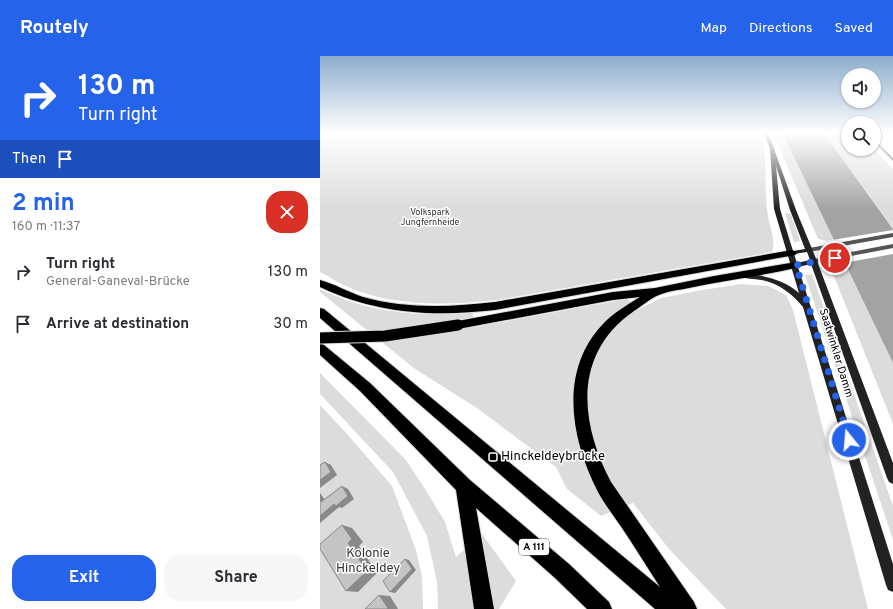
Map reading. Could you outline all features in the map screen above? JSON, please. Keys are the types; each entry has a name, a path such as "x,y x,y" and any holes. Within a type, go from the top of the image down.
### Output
{"highway":[{"path":"320,283 338,293 378,305 418,309 458,310 495,306 792,253"},
{"path":"320,338 385,336 458,325 613,296 655,292 796,265"},
{"path":"655,292 620,315 599,338 584,370 579,400 580,414 585,442 605,488 687,609"},
{"path":"320,312 672,609"},
{"name":"A 111","path":"320,348 364,387 464,486 562,571 602,609"},
{"path":"464,486 484,609"}],"main road":[{"name":"Saatwinkler Damm","path":"773,158 778,209 893,585"},
{"name":"Saatwinkler Damm","path":"775,158 893,478"},
{"path":"778,209 793,210"},
{"path":"792,253 809,250"},
{"path":"796,265 814,261"},
{"path":"738,275 765,278 784,285 798,294 809,309"}],"street":[{"path":"809,250 893,235"},
{"path":"814,261 893,246"}],"green space":[{"name":"Volkspark Jungfernheide","path":"320,158 765,158 766,195 769,221 773,238 773,247 772,252 497,300 460,303 423,303 386,299 346,286 320,272"},
{"path":"784,158 794,158 833,239 826,241 818,239"},
{"path":"842,158 882,158 893,169 893,228"},
{"path":"785,213 791,214 800,241 794,242"},
{"path":"833,239 834,239 845,263"},
{"path":"845,263 893,363 893,424 830,266"},
{"path":"812,274 893,506 893,540 805,275"},
{"path":"742,284 768,286 786,295 793,310 868,609 726,609 669,549 633,503 601,516 567,489 556,467 477,408 415,369 320,292 320,289 358,304 395,312 433,314 473,313 474,327 627,299 639,309 661,298"},
{"path":"320,373 406,460 445,522 456,557 482,534 516,581 499,609 438,609 437,582 427,536 393,472 320,394"},
{"name":"Kolonie Hinckeldey","path":"320,405 392,486 416,550 422,577 423,609 320,609"}],"shaded area":[{"path":"794,158 842,158 893,229 893,363"}],"pier":[{"path":"893,230 893,254 844,263 832,240"}],"building":[{"path":"325,462 331,472 320,480 320,465"},
{"path":"342,486 348,496 336,506 334,504 320,516 320,500 321,502"},
{"path":"342,525 352,539 348,543 367,571 346,591 320,549 320,544"},
{"path":"405,559 412,569 390,592 383,581"},
{"path":"379,595 388,608 387,609 365,609"}],"place":[{"name":"Hinckeldeybrücke","path":"493,457"}],"route":[{"path":"835,258 796,265 849,440"}]}
